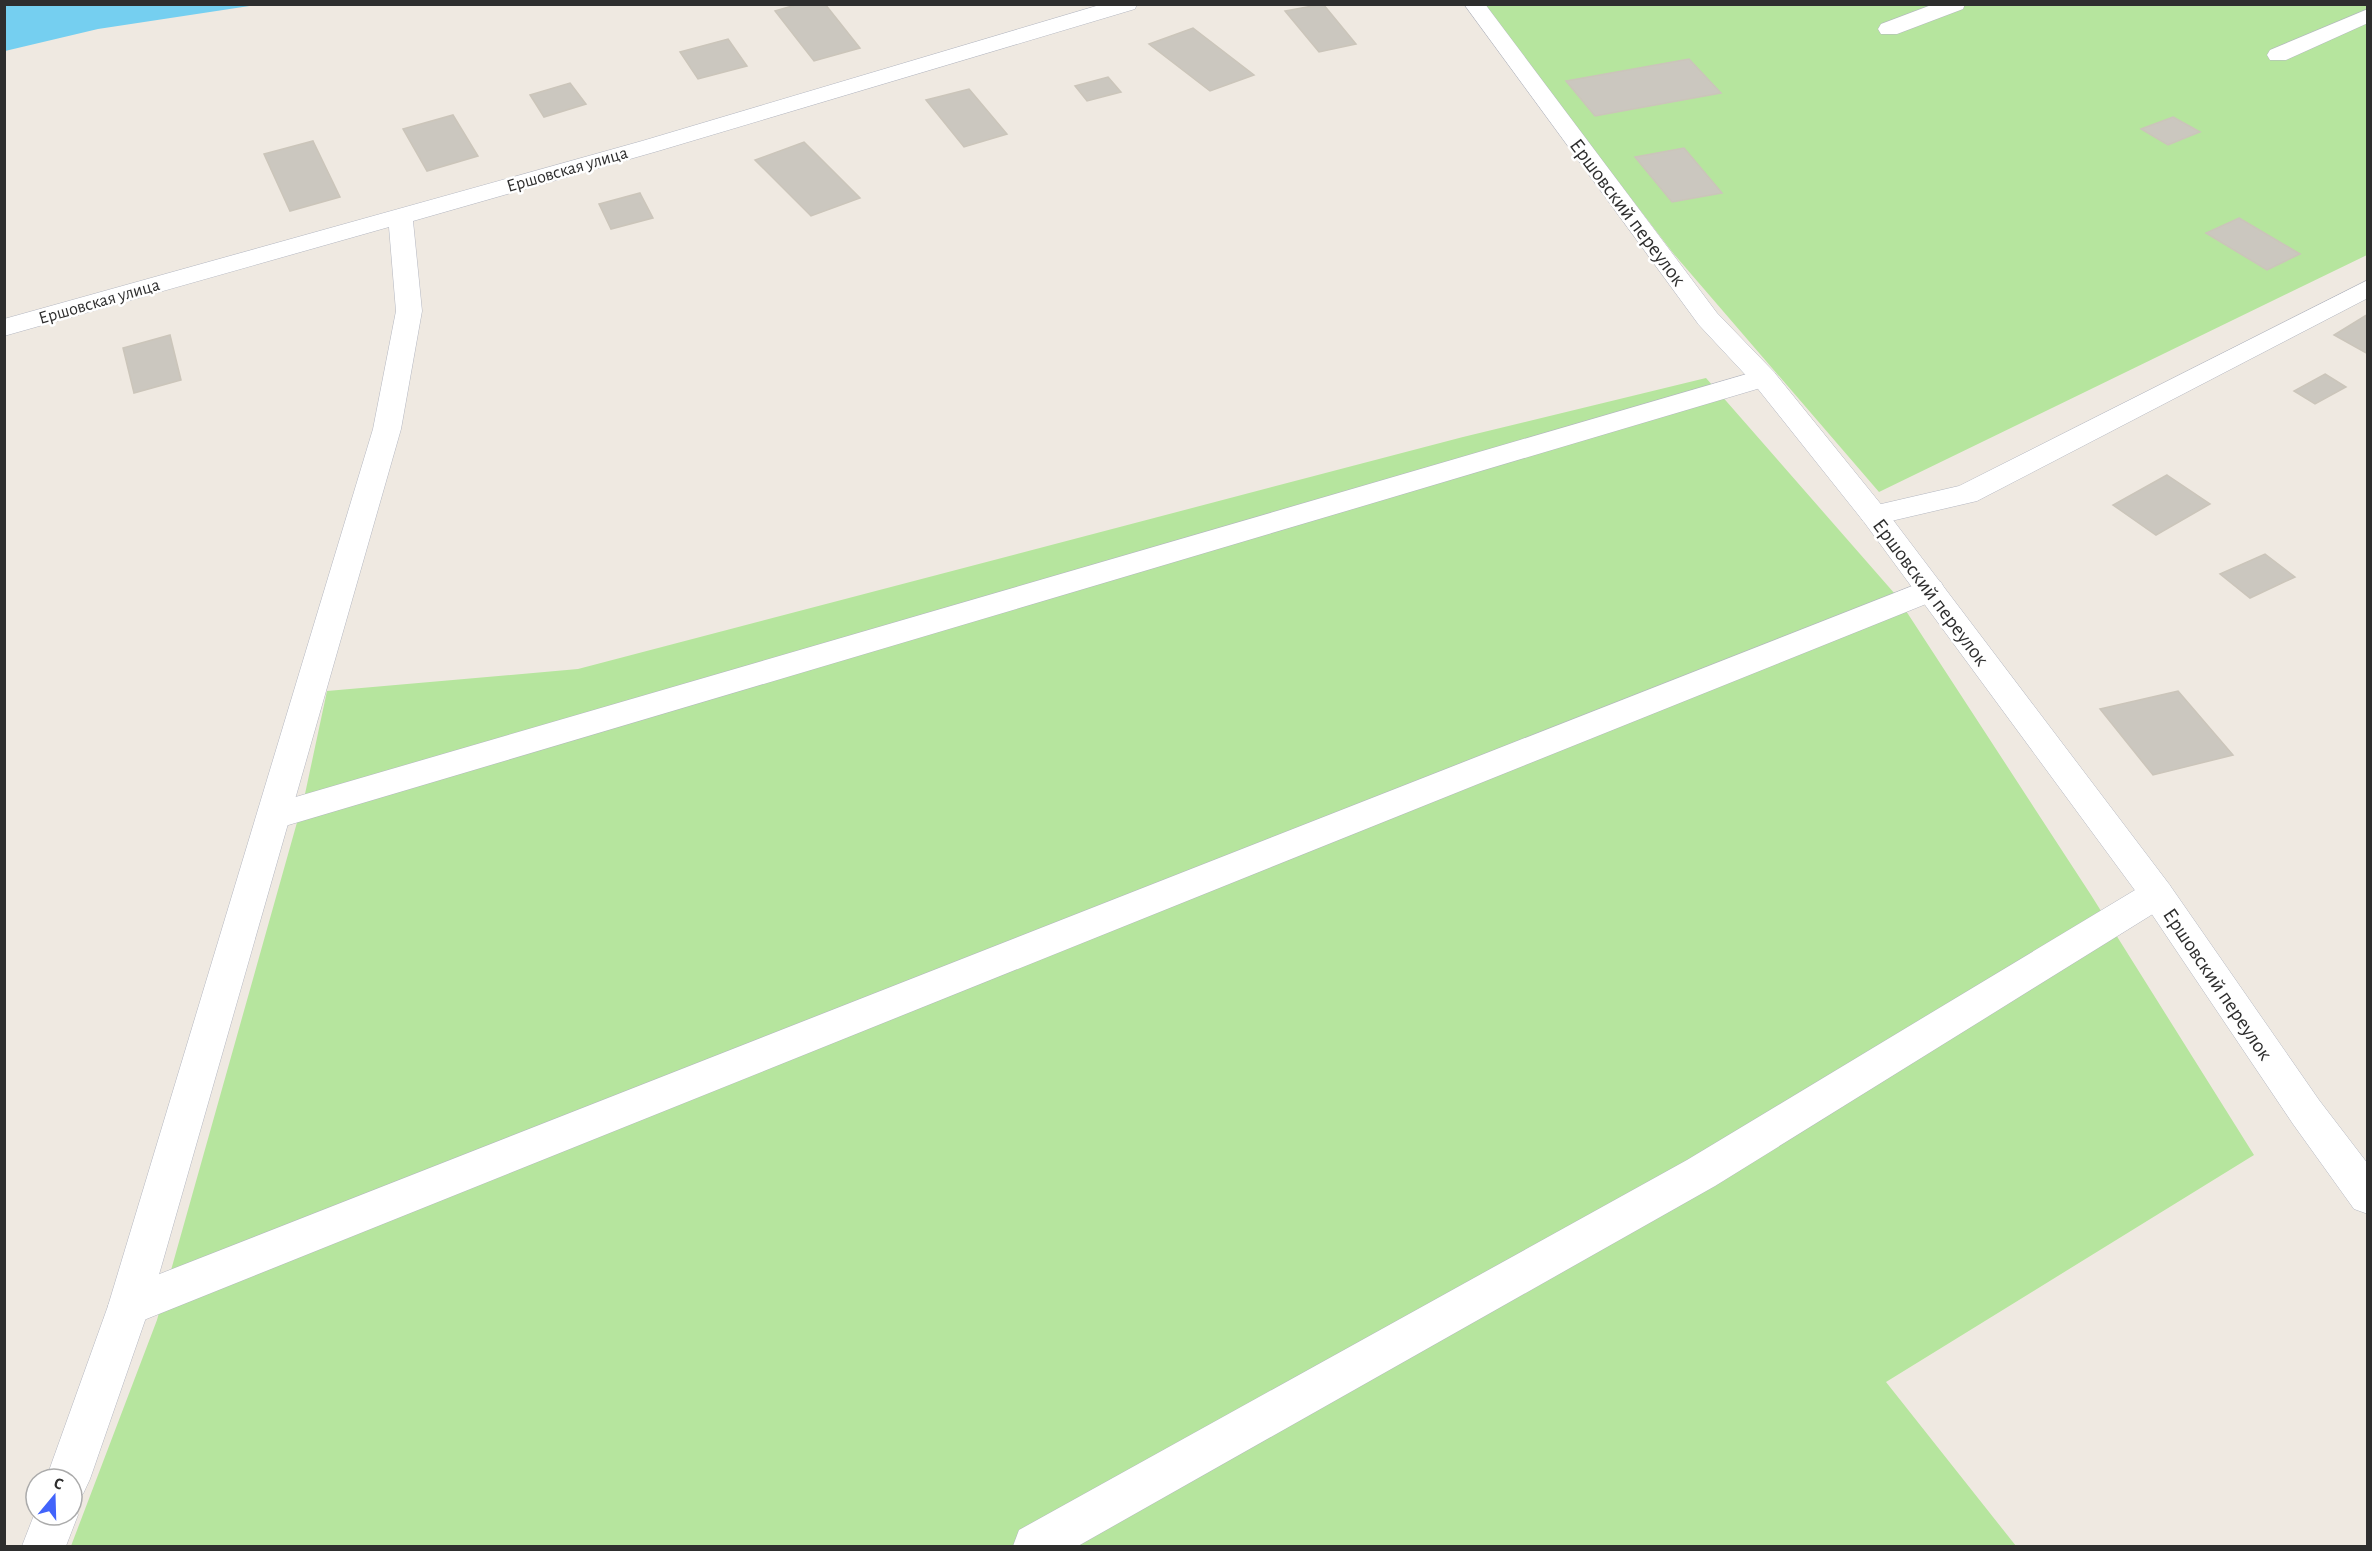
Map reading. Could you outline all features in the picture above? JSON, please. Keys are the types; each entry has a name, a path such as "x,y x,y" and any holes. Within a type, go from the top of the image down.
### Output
{"street":[{"name":"Ершовская улица","path":"4,328 650,146 1127,4"},
{"name":"Ершовский переулок","path":"1474,4 1707,319 1764,378 1874,515 2157,894 2306,1112 2367,1196"},
{"path":"1889,29 1955,4"},
{"path":"2278,55 2367,15"},
{"path":"72,1467 129,1306 387,429 409,311 400,216"},
{"path":"1874,515 1967,494 2367,288"},
{"path":"275,816 1764,378"},
{"path":"129,1306 1930,590"},
{"path":"1035,1546 1701,1173 2157,894"},
{"path":"44,1546 51,1527"}],"green space":[{"path":"1483,5 2367,5 2367,255 1879,492 1673,253"},
{"path":"1706,378 1895,594 2091,895 2254,1155 1886,1382 2016,1546 71,1546 78,1527 84,1527 84,1512 157,1320 305,794 327,691 578,669 1463,437"}],"water":[{"path":"4,5 256,5 98,29 5,51"}],"building":[{"path":"799,4 825,4 860,48 814,61 775,11"},
{"path":"1323,4 1356,44 1319,52 1285,11"},
{"path":"1193,28 1254,75 1210,91 1149,44"},
{"path":"728,39 747,66 698,79 680,52"},
{"path":"1689,59 1721,93 1595,116 1566,81"},
{"path":"1108,77 1121,92 1087,101 1075,86"},
{"path":"570,83 586,104 544,117 530,95"},
{"path":"969,89 1007,134 964,147 926,100"},
{"path":"453,115 478,156 427,171 403,129"},
{"path":"2173,117 2200,132 2168,145 2141,129"},
{"path":"313,141 340,197 290,211 264,154"},
{"path":"804,142 860,198 811,216 755,160"},
{"path":"1684,148 1722,193 1672,202 1635,157"},
{"path":"640,193 653,218 611,229 599,204"},
{"path":"2239,218 2300,254 2267,270 2206,233"},
{"path":"2368,314 2368,354 2334,335"},
{"path":"170,335 181,380 134,393 123,348"},
{"path":"2325,374 2346,387 2315,404 2294,391"},
{"path":"2167,475 2210,504 2156,535 2113,505"},
{"path":"2265,554 2295,577 2250,598 2220,574"},
{"path":"2178,691 2233,755 2153,775 2100,709"}]}
